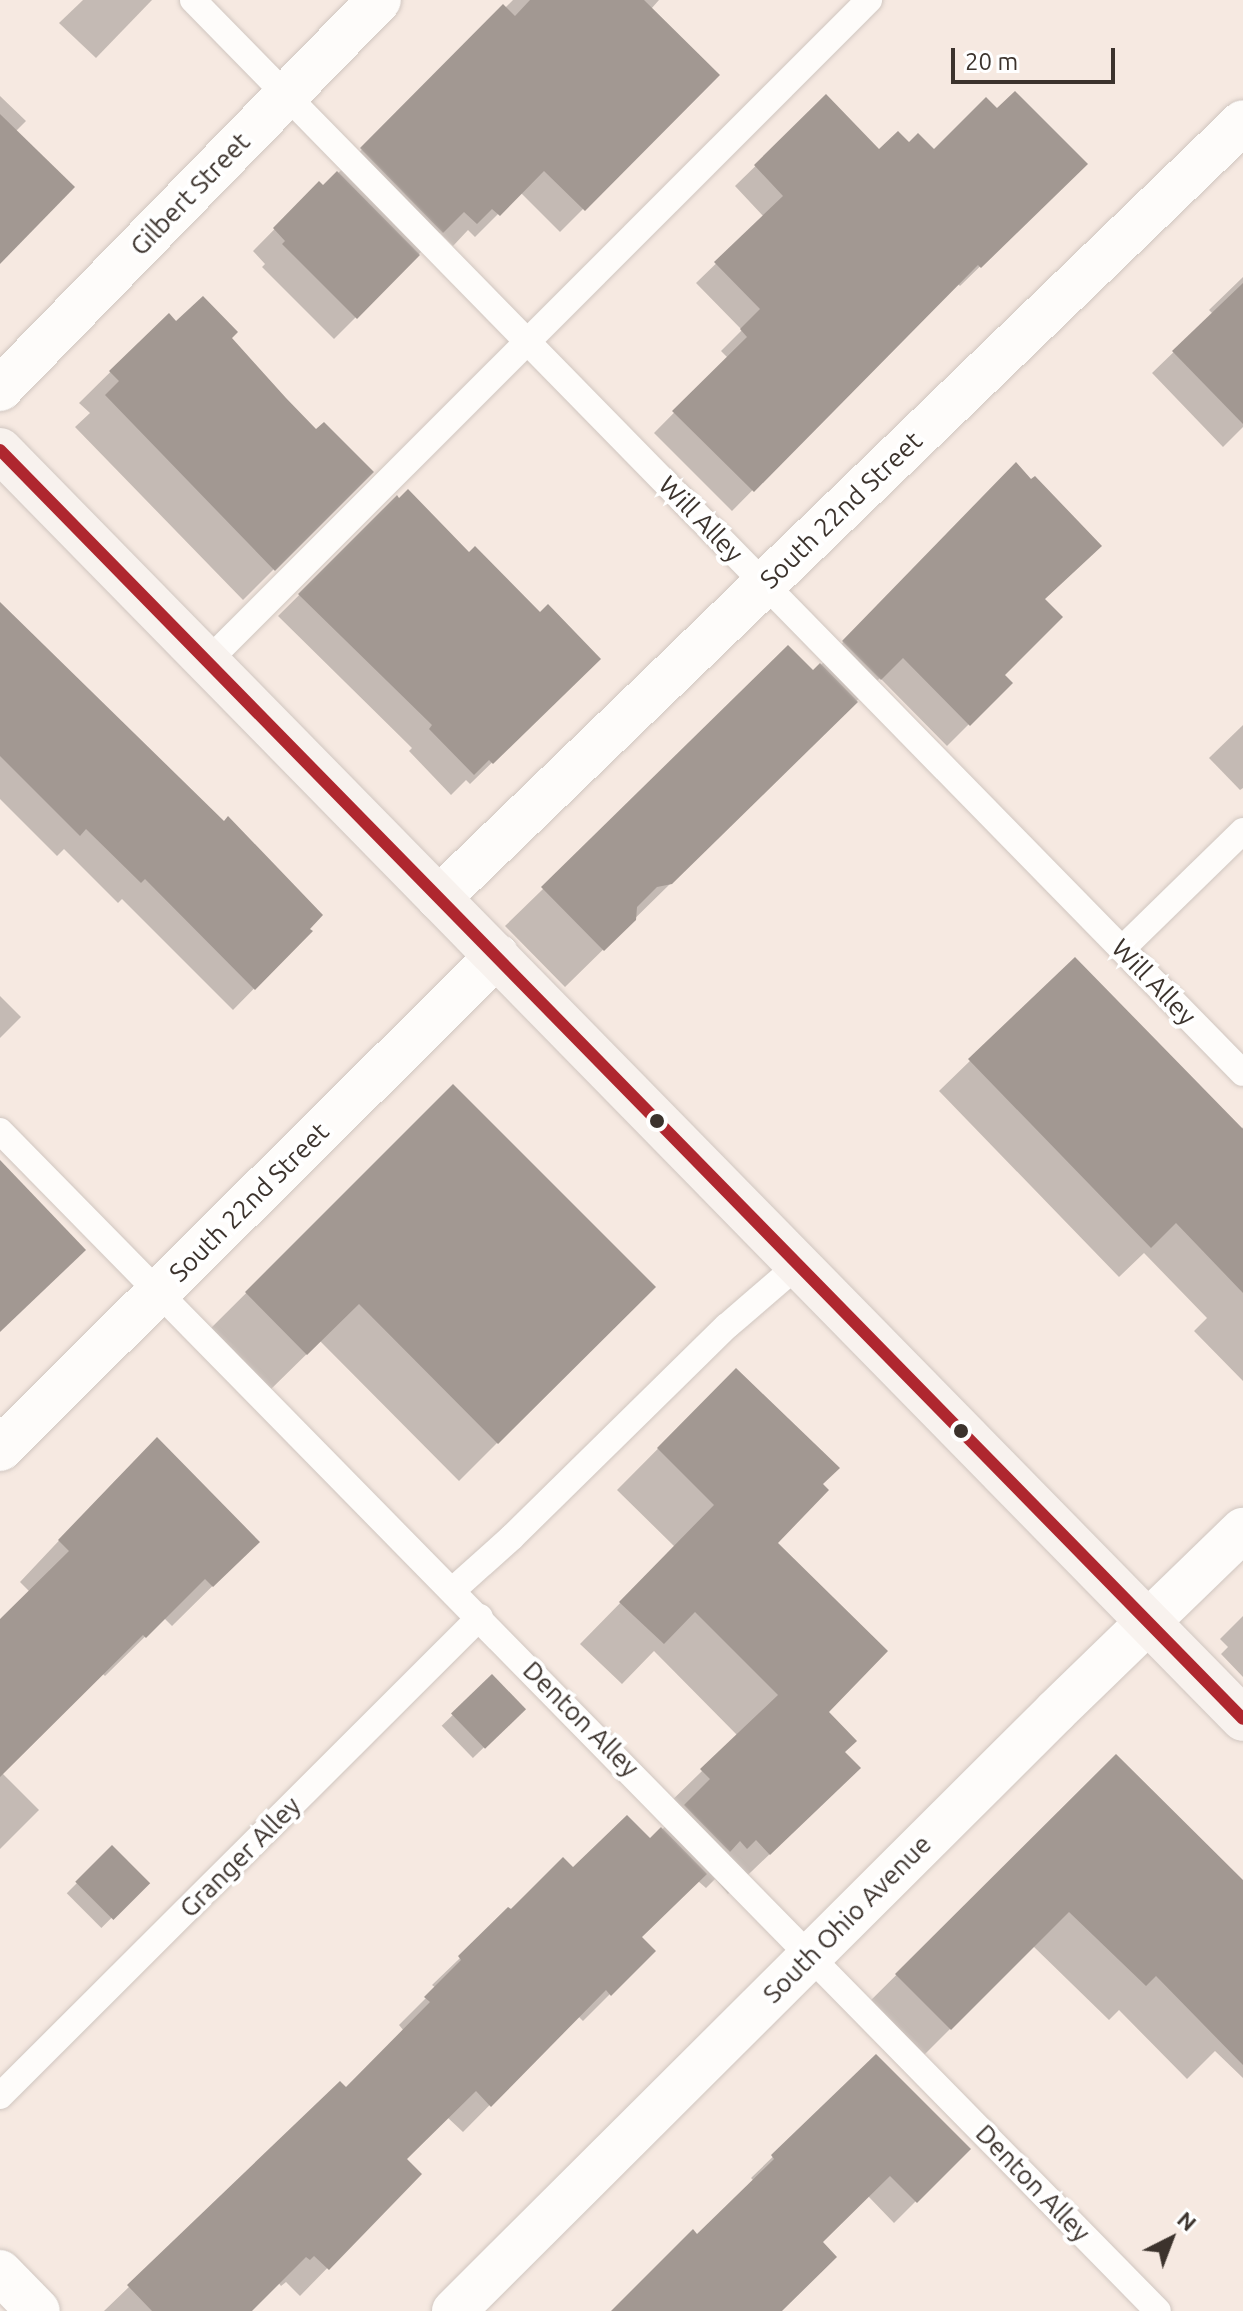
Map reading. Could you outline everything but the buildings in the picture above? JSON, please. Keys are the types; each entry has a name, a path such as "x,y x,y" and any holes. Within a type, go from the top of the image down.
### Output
{"main road":[{"path":"0,450 1243,1719"}],"street":[{"name":"Gilbert Street","path":"0,389 379,0"},
{"name":"South 22nd Street","path":"439,898 1243,122"},
{"name":"South 22nd Street","path":"0,1449 497,956"},
{"name":"South Ohio Avenue","path":"454,2311 811,1954 1243,1530"},
{"path":"0,2272 38,2311"}],"lane":[{"name":"Will Alley","path":"193,0 1243,1073"},
{"path":"208,661 869,0"},
{"path":"1122,949 1243,831"},
{"name":"Denton Alley","path":"0,1131 811,1954 1150,2308"},
{"path":"453,1590 512,1537 727,1326 798,1265"},
{"name":"Granger Alley","path":"0,2096 480,1617"}],"transit line":[{"path":"0,450 1243,1719"}]}
